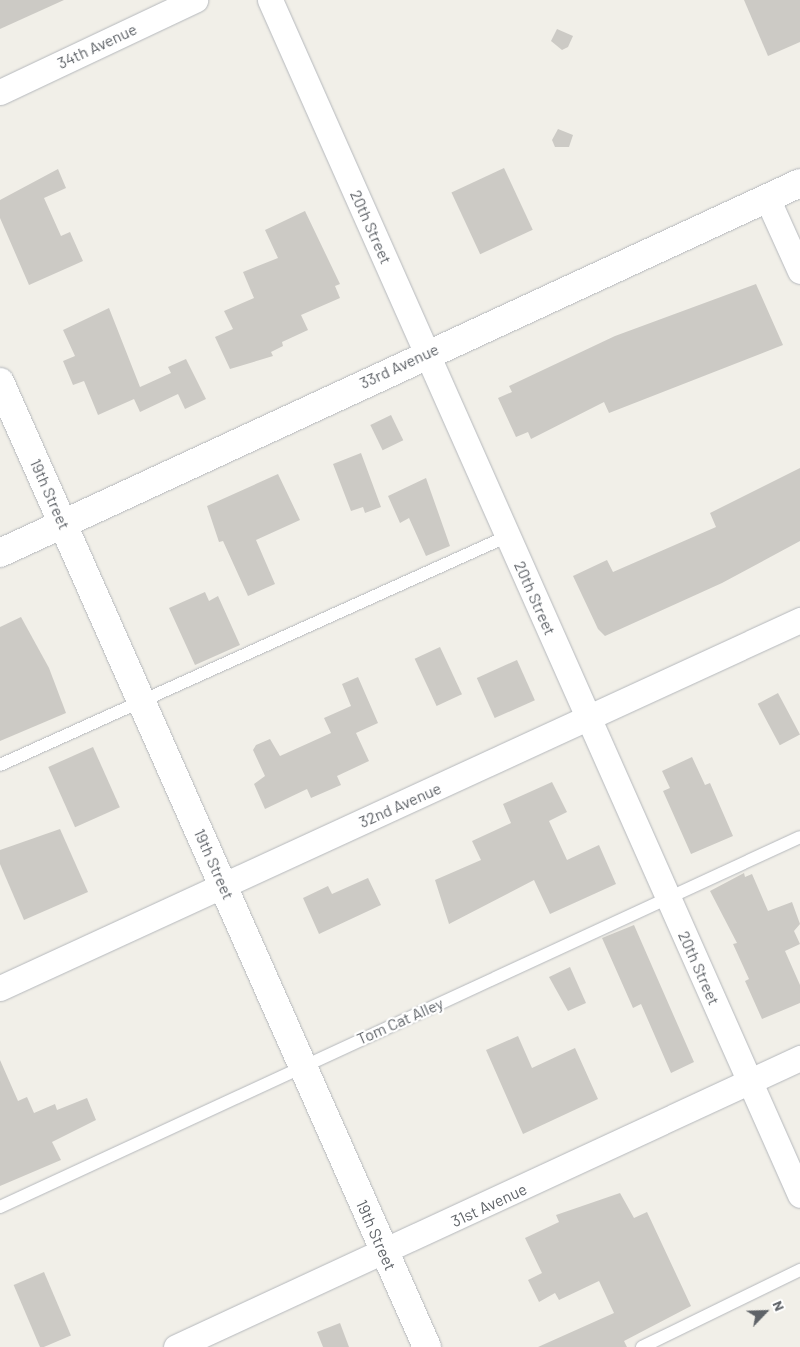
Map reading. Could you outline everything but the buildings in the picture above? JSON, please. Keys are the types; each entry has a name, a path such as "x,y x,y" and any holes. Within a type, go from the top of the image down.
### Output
{"street":[{"name":"34th Avenue","path":"0,92 195,0"},
{"name":"20th Street","path":"270,0 800,1195"},
{"name":"33rd Avenue","path":"0,553 426,353 800,183"},
{"path":"768,198 800,271"},
{"name":"19th Street","path":"0,382 143,702 301,1066 427,1347"},
{"name":"32nd Avenue","path":"0,988 223,884 589,720 800,620"},
{"name":"31st Avenue","path":"176,1347 385,1254 800,1058"}],"lane":[{"path":"0,765 508,536"},
{"name":"Tom Cat Alley","path":"0,1207 301,1066 800,837"},
{"path":"642,1347 800,1270"}]}
